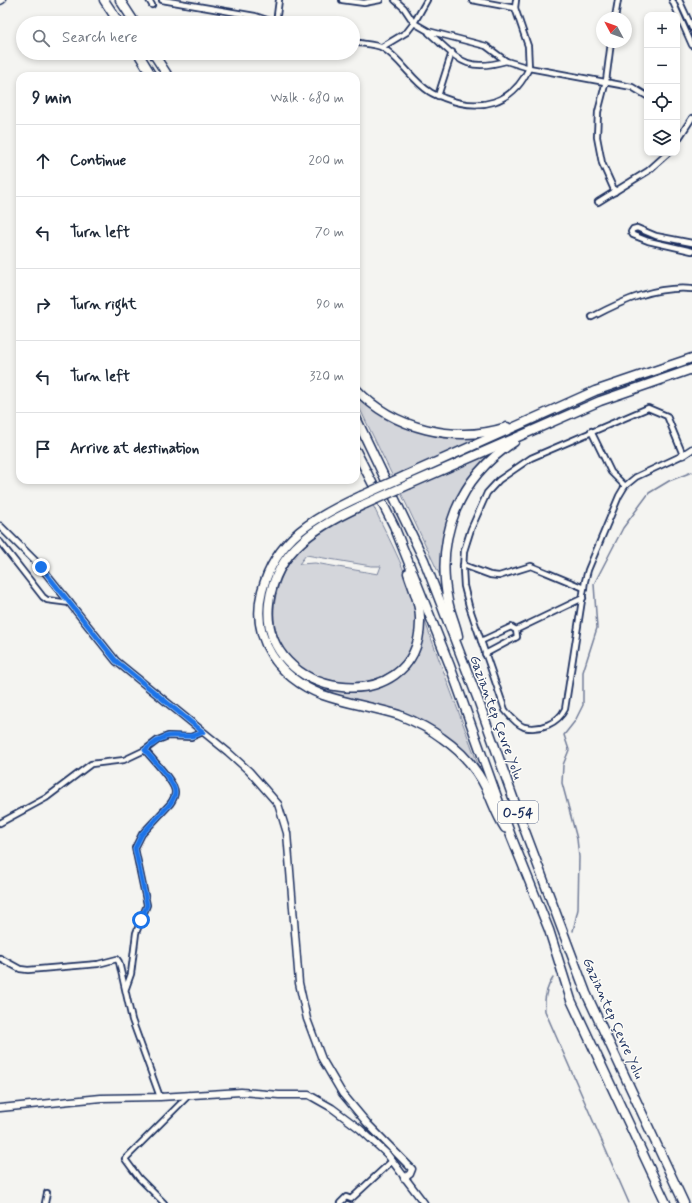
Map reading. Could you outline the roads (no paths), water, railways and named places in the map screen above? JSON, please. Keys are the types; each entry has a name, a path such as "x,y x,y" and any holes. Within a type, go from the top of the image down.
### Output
{"highway":[{"path":"104,0 114,16"},
{"path":"120,0 130,16"},
{"path":"142,60 150,72"},
{"path":"158,60 165,72"},
{"path":"511,836 499,819 481,778 466,758 450,743 428,729 399,715 336,698 307,687 290,676 280,666 265,643 260,622 261,598 264,584 276,558 293,537 313,520 361,496 557,408 614,384 692,358"},
{"path":"394,526 420,610 419,636 416,648 410,659 402,668 386,681 363,687 339,688 327,686 309,678 288,661 277,647 268,619 268,608 274,583 284,562 310,533 365,504 619,393 692,369"},
{"path":"360,393 371,404 404,422 436,432 452,434 481,433 505,428 557,408"},
{"path":"463,658 458,633 448,601 444,572 446,543 456,506 468,486 490,460 513,443 561,418"},
{"name":"Gaziantep Çevre Yolu","path":"360,426 424,560 463,658 586,993 684,1203"},
{"name":"Gaziantep Çevre Yolu","path":"360,459 394,526 450,666 511,836 549,930 571,1000 666,1203"}],"street":[{"path":"162,0 255,16"},
{"path":"195,6 197,0"},
{"path":"277,16 279,0"},
{"path":"342,0 364,3 380,0"},
{"path":"395,0 404,8 414,23 428,31 462,62 478,66 490,66 506,61"},
{"path":"382,47 407,32 427,0"},
{"path":"472,0 515,8"},
{"path":"360,43 382,47 419,83 430,92 438,96 455,102 477,105 498,101 514,90 529,68 528,46 515,8 516,0"},
{"path":"616,12 618,0"},
{"path":"672,0 692,45"},
{"path":"679,0 692,28"},
{"path":"428,31 486,46 506,61 529,68 606,81 632,87 644,94"},
{"path":"610,48 606,81 598,112 597,137 602,163 615,192"},
{"path":"438,96 452,52"},
{"path":"680,136 692,118"},
{"path":"598,202 648,171 665,156"},
{"path":"692,243 656,236 637,228 632,229 631,232 634,236 648,241 692,251"},
{"path":"592,317 615,305 645,294 673,289 692,289"},
{"path":"683,455 667,416 648,408 591,431 531,458 499,480 487,493 466,541 463,564 464,586 467,600 505,710 523,727 532,728 556,721 565,709 588,570 625,486 636,477 683,455 692,449"},
{"path":"591,431 611,472 625,486"},
{"path":"0,526 41,567 116,661 249,771 278,804 288,833 299,983 307,1019 322,1059 342,1093 367,1122 412,1169 410,1174 404,1178"},
{"path":"0,542 10,552 43,597 48,600 70,604"},
{"path":"463,564 490,575 499,576 524,567 534,567 584,588"},
{"path":"516,630 583,598"},
{"path":"481,641 511,627 516,630"},
{"path":"485,654 517,637 516,630"},
{"path":"0,823 46,798 92,764 124,760 145,750 158,740 168,736 191,736 203,732"},
{"path":"126,988 131,974 136,933 147,905 135,848 142,834 174,799 175,792 172,784 145,750"},
{"path":"1,957 20,969 28,970 98,964 117,959 126,988 132,1020 160,1097"},
{"path":"0,1108 101,1098 160,1097 241,1092 279,1096 309,1095 332,1108 360,1129 392,1161 424,1203"},
{"path":"164,1203 138,1178 124,1159 189,1095"},
{"path":"340,1203 346,1197 351,1199 392,1161"},
{"path":"45,1203 47,1193"}],"waterway":[{"path":"573,931 578,909 579,857 577,839 562,783 563,765 569,750 564,735 575,721 583,705 583,672 597,628 594,584 623,528 649,493 669,481 692,472"},
{"path":"553,978 546,994 545,1011 629,1203"}]}
